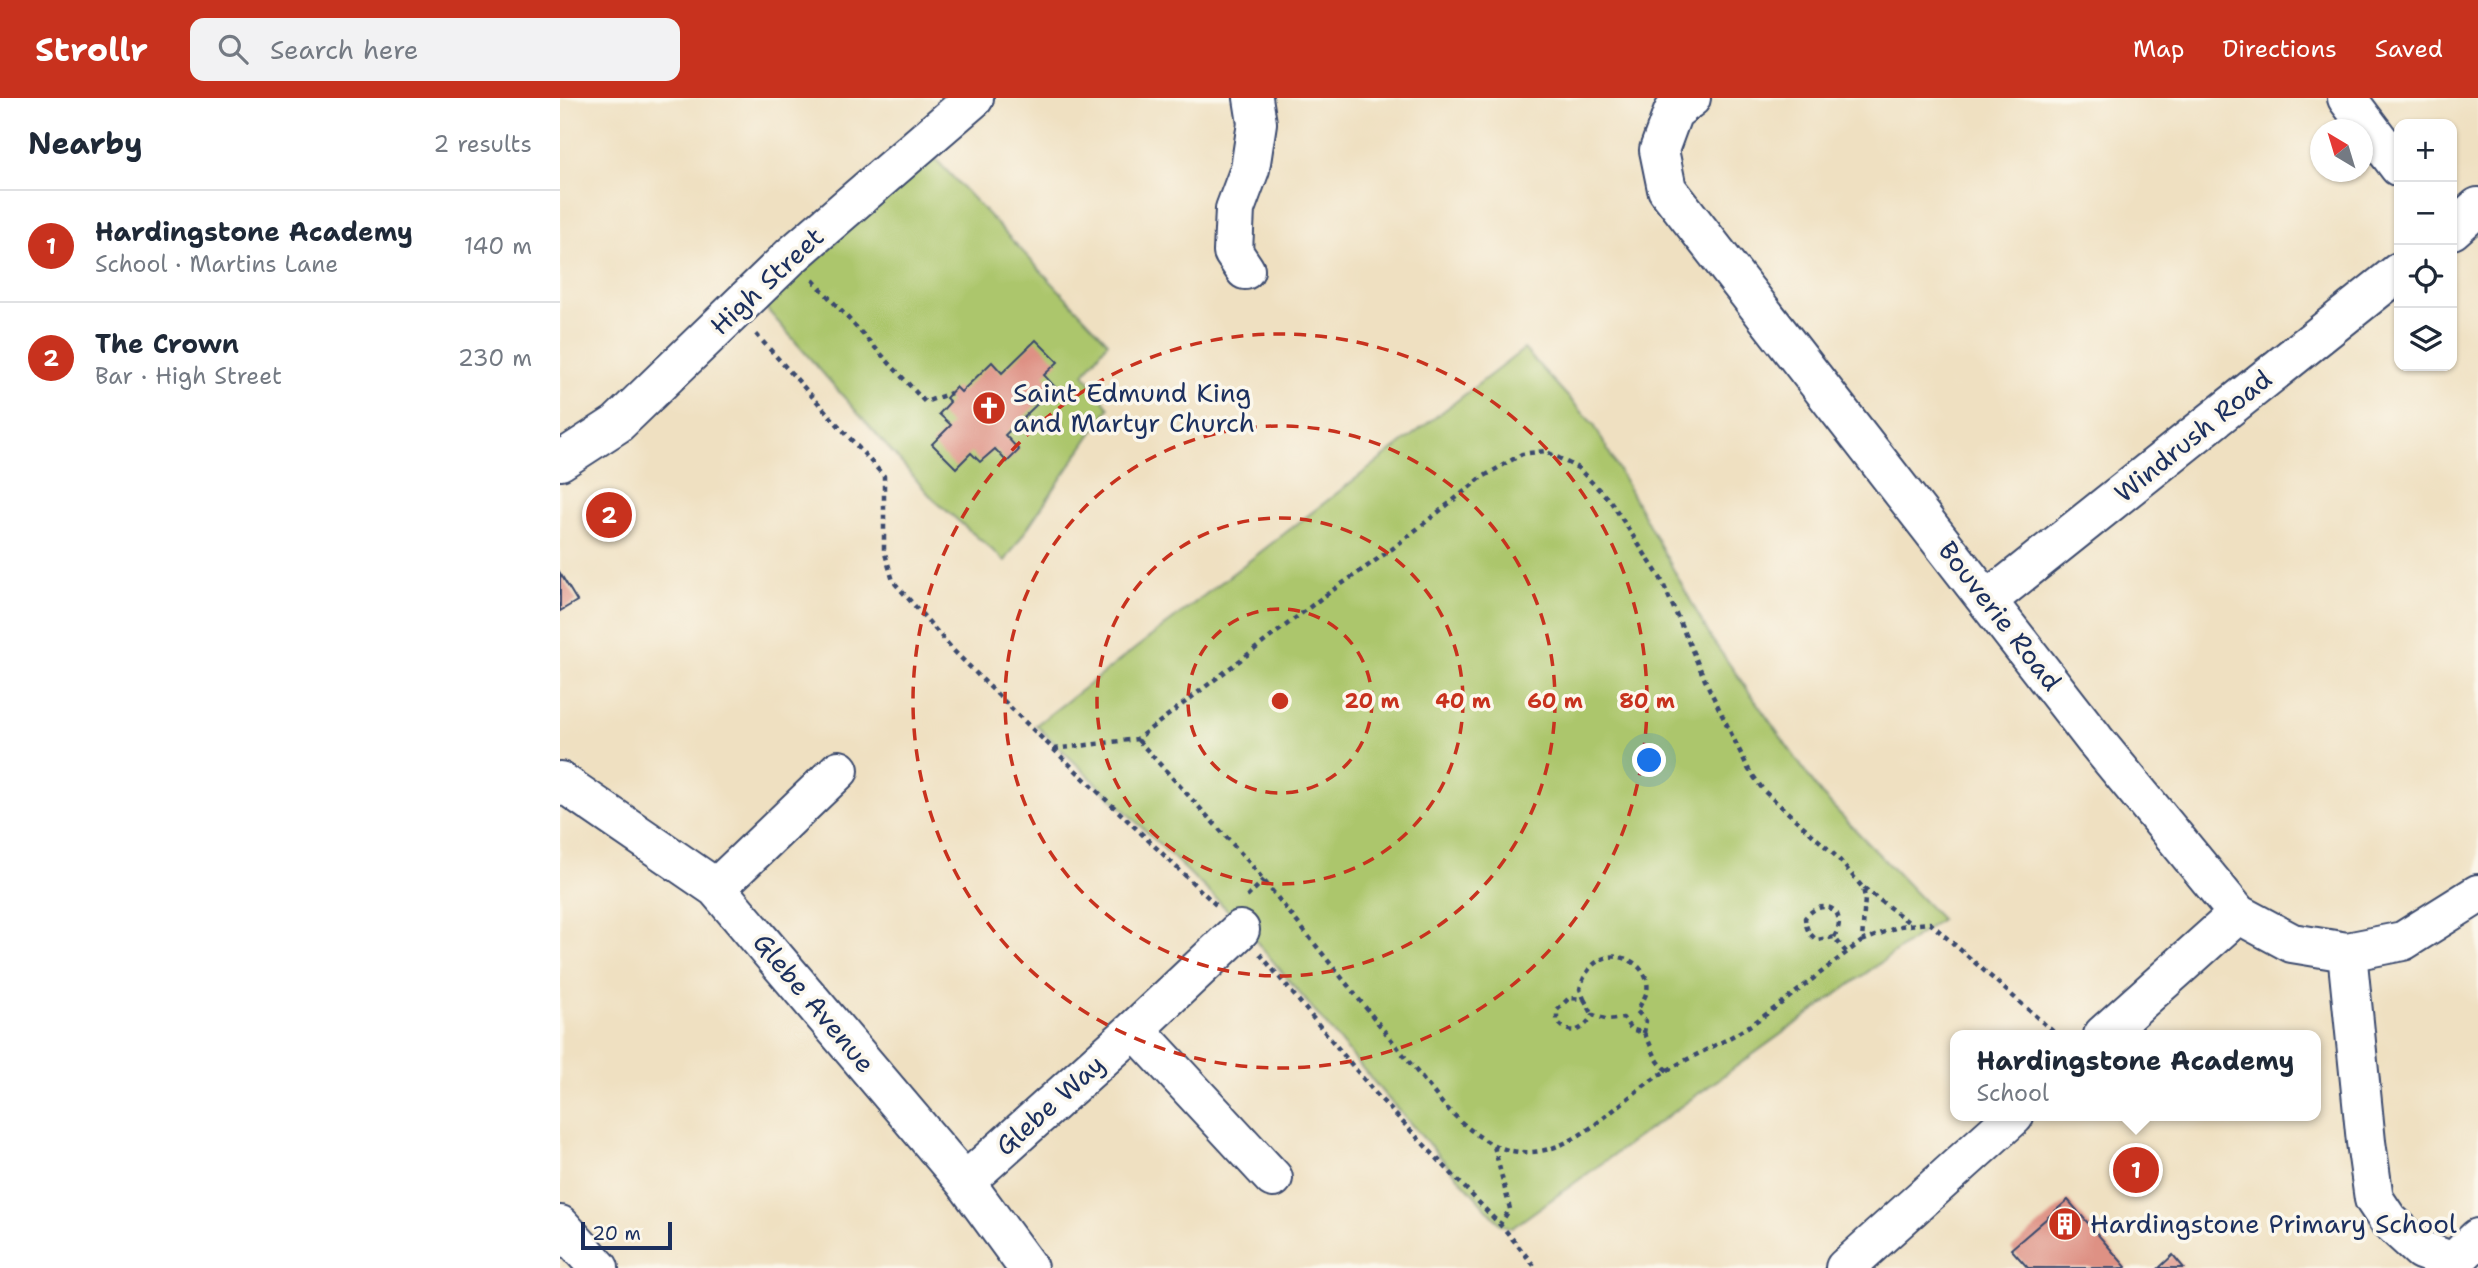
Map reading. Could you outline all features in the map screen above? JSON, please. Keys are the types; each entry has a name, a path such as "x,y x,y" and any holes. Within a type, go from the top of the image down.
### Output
{"street":[{"name":"High Street","path":"560,461 617,424 792,256 974,98"},
{"path":"1245,270 1233,252 1234,220 1235,209 1250,169 1257,123 1253,98"},
{"name":"Bouverie Road","path":"1691,98 1673,112 1659,150 1667,189 2095,740 2238,914 2292,943 2347,952 2403,942 2478,894"},
{"path":"2347,98 2394,160"},
{"path":"2457,226 2478,207"},
{"name":"Windrush Road","path":"1988,600 2394,276"},
{"path":"716,888 839,769"},
{"name":"Glebe Avenue","path":"560,781 716,888 965,1182 1028,1268"},
{"path":"2109,1030 2238,914"},
{"name":"Glebe Way","path":"965,1182 1240,930"},
{"path":"2347,952 2374,1199 2388,1220 2421,1250 2453,1262 2478,1238"},
{"path":"1135,1029 1273,1178"},
{"path":"1845,1268 2008,1121"},
{"path":"560,1225 599,1268"}],"path":[{"path":"792,256 925,402 951,393"},
{"path":"734,310 884,476 884,550 893,581 955,652 1240,930 1376,1094 1500,1224 1536,1268"},
{"path":"1054,750 1137,739 1322,597 1392,549 1480,478 1522,454 1545,451 1578,468 1611,502 1661,579 1710,692 1749,771 1764,791 1837,856 1863,888 1911,924"},
{"path":"1137,739 1249,862 1442,1102 1471,1131 1493,1145 1521,1152 1543,1150 1568,1142 1668,1071 1739,1032 1862,941 1911,924 1930,923 2051,1030"},
{"path":"1862,941 1865,926 1863,888"},
{"path":"1826,906 1833,909 1840,922 1834,937 1817,940 1811,936 1806,929 1805,918 1810,911 1826,906"},
{"path":"1834,937 1846,953"},
{"path":"1623,957 1636,965 1647,982 1646,993 1637,1012 1629,1018 1608,1020 1593,1015 1584,999 1580,989 1585,973 1592,963 1601,958 1623,957"},
{"path":"1584,999 1569,998 1557,1010 1557,1021 1563,1029 1574,1032 1584,1028 1593,1015"},
{"path":"1637,1012 1646,1021 1644,1032 1653,1046 1652,1052 1658,1063 1668,1071"},
{"path":"1623,1018 1631,1029 1644,1032"},
{"path":"1493,1145 1510,1209 1500,1224"}],"green space":[{"path":"931,154 1108,342 1084,374 1109,408 1005,561 933,499 765,307"},
{"path":"1524,349 1594,425 1711,638 1821,794 1941,919 1512,1228 1500,1224 1384,1094 1240,922 1036,725"}],"building":[{"name":"Saint Edmund King and Martyr Church","path":"1036,340 1058,362 1044,375 1055,387 1005,435 1019,450 1007,462 995,449 980,462 971,453 956,468 932,444 951,425 939,414 950,402 946,398 956,387 961,392 992,362 1002,373"},
{"path":"560,573 577,601 560,611"},
{"name":"Hardingstone Primary School","path":"2068,1200 2125,1268 2028,1268 2011,1249"},
{"name":"Hardingstone Primary School","path":"2173,1255 2184,1268 2159,1268"}],"place":[{"name":"Saint Edmund King and Martyr Church","path":"989,408"},
{"name":"The Crown","path":"609,515"},
{"name":"Hardingstone Academy","path":"2136,1170"},
{"name":"Hardingstone Primary School","path":"2065,1224"}]}
